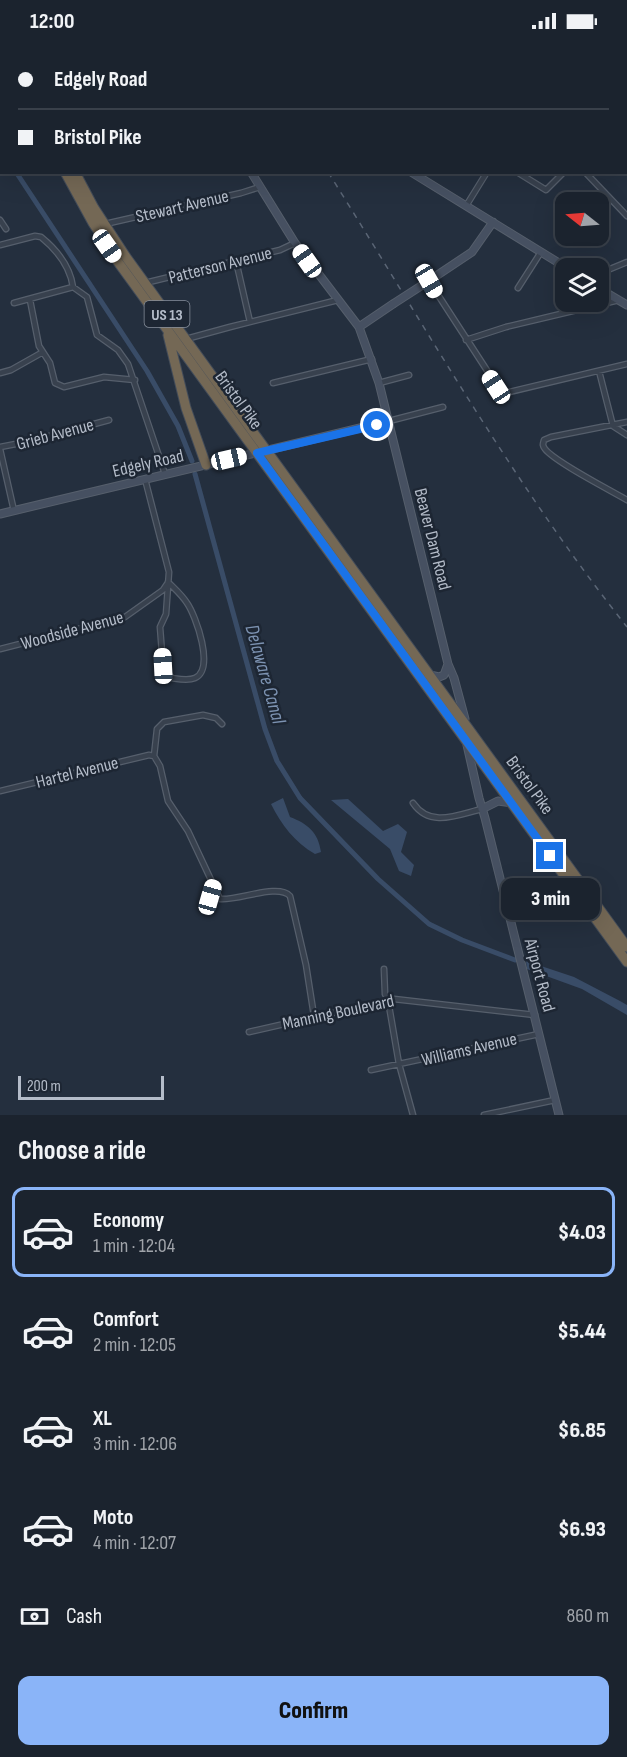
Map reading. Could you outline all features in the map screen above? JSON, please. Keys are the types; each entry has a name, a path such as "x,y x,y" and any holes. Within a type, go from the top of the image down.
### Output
{"highway":[{"name":"Bristol Pike","path":"66,174 102,238 165,327 430,675 627,946"},
{"name":"Bristol Pike","path":"76,174 104,224 262,452 465,739 627,962"},
{"path":"165,327 186,408 206,465"}],"street":[{"name":"Beaver Dam Road","path":"252,174 295,243 359,327 372,359 448,664 468,728"},
{"path":"414,174 555,261"},
{"path":"466,206 486,174"},
{"path":"520,174 546,190 562,174"},
{"path":"587,174 627,216"},
{"name":"Stewart Avenue","path":"104,224 260,187"},
{"path":"0,220 6,229"},
{"path":"359,327 472,252 493,222"},
{"path":"0,245 35,236 41,237 68,267 73,287 87,297 97,335 118,350 128,364 165,474"},
{"name":"Patterson Avenue","path":"145,284 280,250 295,243"},
{"path":"518,288 541,252"},
{"path":"236,261 250,322"},
{"path":"609,269 627,262"},
{"path":"427,282 501,392 505,393 627,364"},
{"path":"14,303 73,287"},
{"path":"609,295 627,305"},
{"path":"30,300 38,342 50,363 58,386 64,387 104,377 135,380"},
{"path":"186,340 338,300"},
{"path":"466,340 506,327 618,300"},
{"path":"0,373 11,370 43,352"},
{"path":"273,383 372,359"},
{"path":"599,370 614,426 627,435"},
{"path":"379,383 409,375"},
{"name":"Edgely Road","path":"0,514 444,407"},
{"name":"Grieb Avenue","path":"0,448 109,420"},
{"path":"627,422 546,438 543,442 544,448 551,454 627,500"},
{"path":"0,448 14,511"},
{"path":"145,479 169,572 168,582 166,614 160,627 163,666 172,678 193,678 200,675 204,667 203,647 191,609 168,582"},
{"name":"Woodside Avenue","path":"0,649 125,617 163,590 168,582"},
{"path":"430,675 439,677 444,675 448,664"},
{"path":"222,724 216,718 203,715 164,722 157,729 154,756 158,760 168,801 188,831 218,897 222,899 281,891 287,892 290,896 314,1016"},
{"name":"Airport Road","path":"465,739 559,1115"},
{"name":"Hartel Avenue","path":"0,791 148,755 154,756"},
{"path":"413,802 423,814 433,818 445,818 482,809 498,801 512,803"},
{"path":"207,909 213,885"},
{"path":"384,969 385,994 399,1064 413,1115"},
{"name":"Manning Boulevard","path":"249,1032 314,1016 401,999 534,1015"},
{"name":"Williams Avenue","path":"371,1070 539,1034"},
{"path":"484,1115 555,1100"}],"water":[{"path":"283,798 290,817 315,834 321,852 315,854 308,850 295,839 279,819 271,804"},
{"path":"348,799 383,831 398,824 407,832 401,852 414,865 411,876 399,871 390,849 331,800"},
{"path":"526,961 574,977 620,1001 627,1005 627,1015 582,989 527,969"}],"waterway":[{"name":"Delaware Canal","path":"17,174 147,371 178,426 192,461"},
{"name":"Delaware Canal","path":"195,474 265,729 277,761 300,798 378,879 429,924 462,940 515,960"}],"railway":[{"path":"329,174 508,461 546,518 627,627"}],"route":[{"path":"377,425 257,453 550,856"}]}
